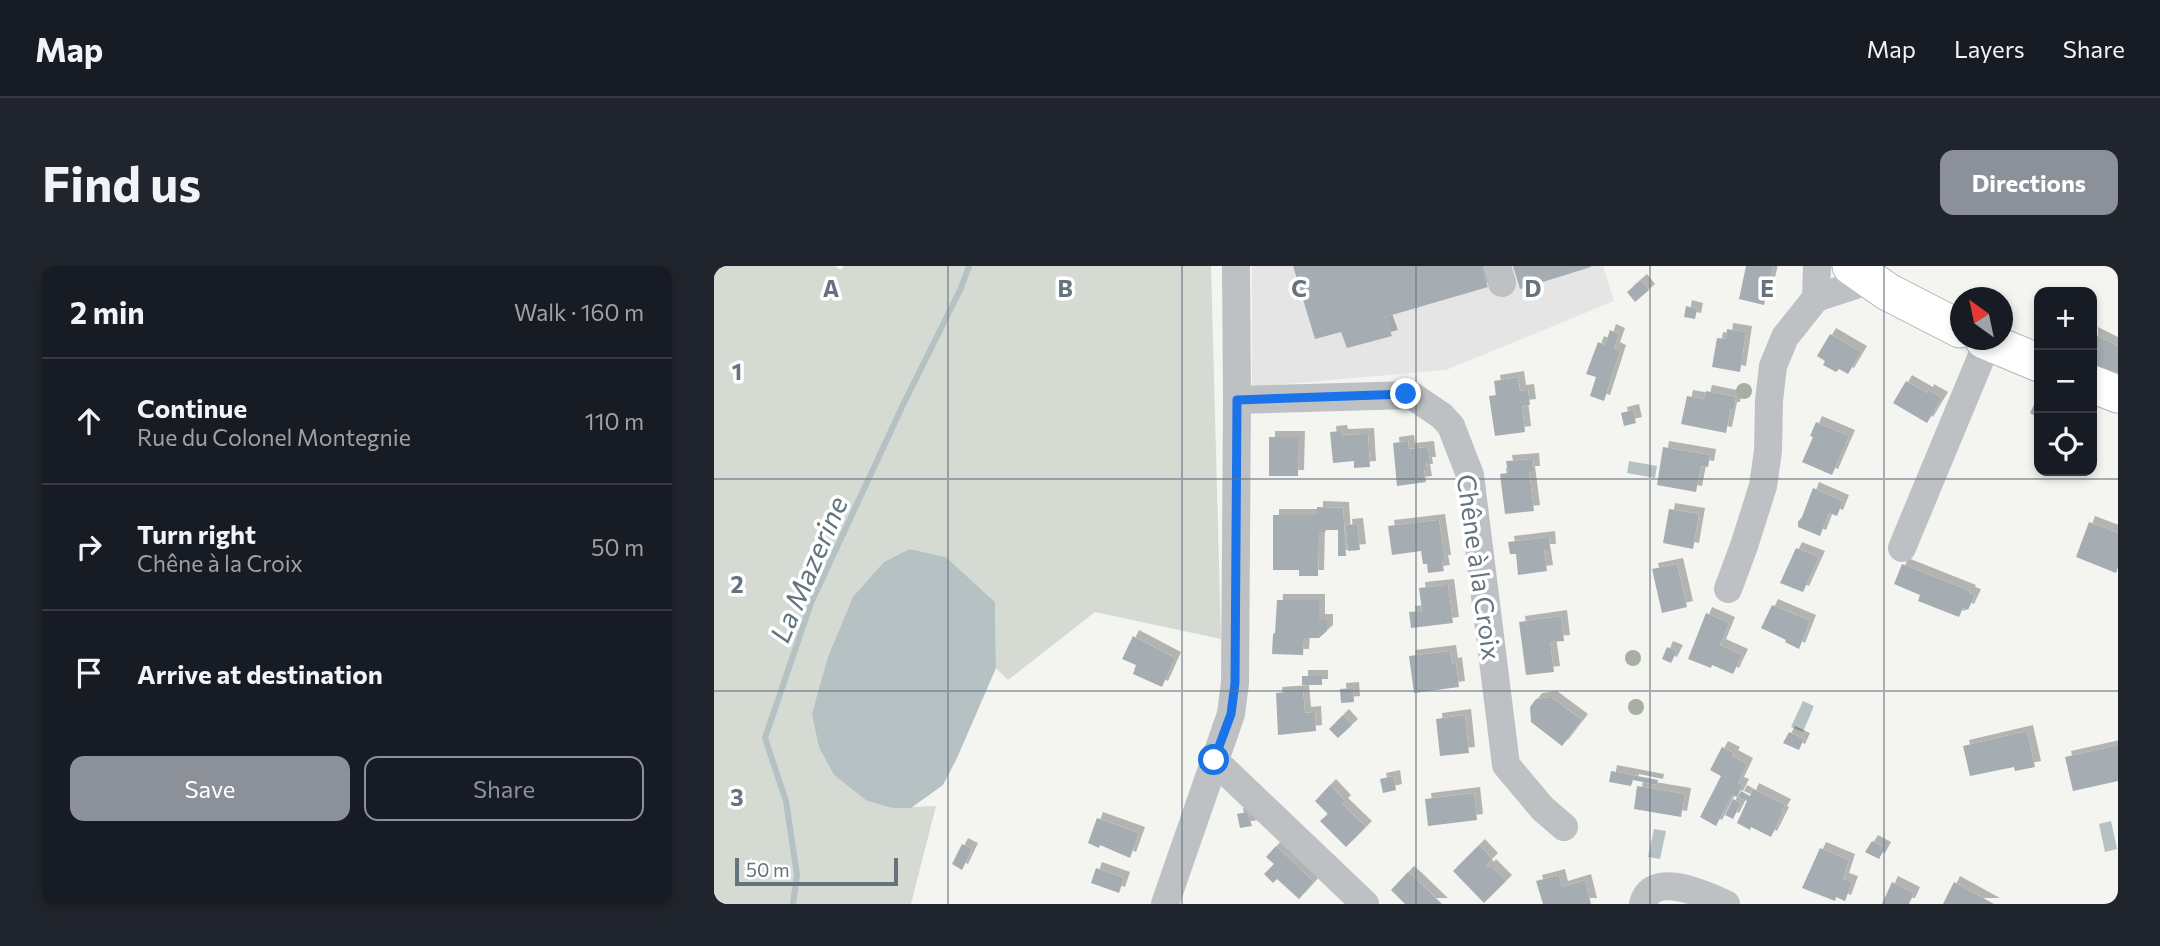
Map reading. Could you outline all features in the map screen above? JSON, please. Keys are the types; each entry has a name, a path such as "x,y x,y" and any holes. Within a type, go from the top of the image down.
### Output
{"main road":[{"path":"1861,273 1920,310 1950,324"},
{"path":"2008,350 2034,361"},
{"path":"2097,386 2118,394"}],"street":[{"path":"1165,904 1231,714 1235,683 1236,266"},
{"path":"1816,298 1817,266"},
{"path":"1728,589 1763,486 1768,451 1770,384 1773,366 1785,337 1816,298 1861,273"},
{"path":"1902,548 1973,350"},
{"name":"Chêne à la Croix","path":"1237,400 1411,395 1442,416 1451,426 1470,475 1506,765 1543,809 1564,827"},
{"path":"1214,760 1365,904"},
{"path":"1643,904 1645,897 1660,886 1676,886 1726,904"}],"shaded area":[{"path":"714,266 834,266 841,270 844,266 1211,266 1221,639 1095,612 1008,680 996,668 995,602 946,557 910,549 834,775 867,801 892,808 936,806 911,904 714,904"},
{"path":"1252,266 1603,266 1614,301 1446,370 1252,387"},
{"path":"1629,461 1657,466 1655,478 1627,473"},
{"path":"910,549 946,557 995,602 996,668 943,785 911,808 892,808 867,801 834,775 819,747 812,714 828,657 853,597 884,562"},
{"path":"1803,701 1814,706 1803,732 1791,727"},
{"path":"2111,821 2117,849 2105,852 2099,824"},
{"path":"1654,829 1666,831 1660,859 1648,857"}],"building":[{"path":"1293,266 1490,267 1481,269 1488,287 1385,317 1392,336 1347,348 1341,332 1315,339"},
{"path":"1513,266 1591,266 1591,267 1520,289"},
{"path":"1746,266 1773,266 1764,305 1739,299"},
{"path":"1641,280 1649,290 1635,302 1627,292"},
{"path":"1686,306 1697,309 1695,319 1684,317"},
{"path":"1727,329 1746,332 1740,372 1712,367 1717,338 1726,339"},
{"path":"1610,330 1619,334 1614,348 1620,351 1604,401 1590,396 1596,377 1586,374 1598,342 1605,345"},
{"path":"1830,334 1861,352 1848,374 1839,369 1836,372 1823,365 1825,361 1817,356"},
{"path":"2097,336 2118,346 2118,376 2097,370"},
{"path":"1518,377 1520,391 1528,390 1530,405 1522,406 1525,432 1495,436 1489,396 1496,395 1494,381"},
{"path":"1906,381 1942,398 1927,423 1893,403"},
{"path":"1706,391 1736,397 1726,433 1681,424 1687,396 1704,399"},
{"path":"1633,410 1636,423 1624,426 1621,413"},
{"path":"1816,422 1849,436 1832,475 1802,462 1813,437 1810,436"},
{"path":"1341,431 1342,435 1368,434 1370,467 1354,468 1354,461 1333,463 1330,432"},
{"path":"1269,437 1299,437 1298,476 1269,476"},
{"path":"1408,441 1409,449 1428,447 1430,463 1426,463 1427,470 1424,470 1426,482 1397,486 1393,443"},
{"path":"1663,447 1710,455 1708,467 1701,466 1696,492 1657,485"},
{"path":"1533,459 1534,472 1529,472 1534,511 1505,514 1500,474 1508,473 1506,461"},
{"path":"1813,488 1843,501 1837,516 1829,513 1820,536 1798,527"},
{"path":"1317,507 1343,508 1346,556 1338,556 1338,530 1326,530 1319,532 1318,576 1299,576 1299,570 1273,570 1273,515 1317,515"},
{"path":"1669,509 1699,514 1693,549 1663,543"},
{"path":"1439,520 1444,571 1428,573 1421,551 1392,555 1388,526"},
{"path":"2089,522 2118,533 2116,573 2076,557"},
{"path":"1357,524 1360,550 1348,551 1346,525"},
{"path":"1549,537 1550,550 1544,550 1547,571 1518,575 1516,554 1510,554 1508,542"},
{"path":"1796,548 1819,557 1803,592 1780,583"},
{"path":"1677,564 1687,607 1662,613 1652,569"},
{"path":"1902,564 1970,591 1969,593 1975,595 1968,610 1963,608 1959,617 1918,601 1920,595 1894,584"},
{"path":"1448,585 1453,623 1411,628 1409,612 1422,611 1419,588"},
{"path":"1277,600 1319,600 1319,620 1327,620 1327,631 1319,638 1304,638 1303,655 1272,654"},
{"path":"1772,605 1810,621 1799,649 1761,628"},
{"path":"1706,613 1729,623 1720,645 1742,655 1733,674 1688,659"},
{"path":"1561,616 1564,641 1550,642 1554,672 1526,675 1519,622"},
{"path":"1133,636 1175,658 1162,687 1133,674 1136,665 1122,659"},
{"path":"1667,647 1677,651 1671,663 1662,659"},
{"path":"1450,651 1452,664 1456,663 1459,687 1414,693 1409,656"},
{"path":"1302,676 1322,676 1322,685 1302,685"},
{"path":"1353,688 1354,702 1341,703 1340,689"},
{"path":"1303,691 1305,713 1315,712 1316,731 1278,735 1276,693"},
{"path":"1551,697 1582,720 1562,746 1531,722 1530,707 1536,699"},
{"path":"1343,715 1352,725 1338,738 1329,729"},
{"path":"1465,715 1469,753 1440,756 1436,719"},
{"path":"2027,731 2035,767 2015,771 2014,767 1970,776 1963,746"},
{"path":"1789,732 1804,739 1799,750 1783,743"},
{"path":"2118,745 2118,781 2073,791 2065,757"},
{"path":"1722,747 1747,764 1738,783 1743,785 1737,797 1732,795 1716,826 1700,817 1721,776 1710,770"},
{"path":"1611,771 1658,780 1657,785 1633,780 1631,786 1609,782"},
{"path":"1394,776 1396,790 1383,793 1380,779"},
{"path":"1330,785 1345,801 1342,804 1366,827 1346,847 1320,821 1328,814 1315,801"},
{"path":"1637,786 1685,794 1681,817 1634,809"},
{"path":"1753,789 1785,805 1771,837 1737,823 1747,801 1738,797 1741,791 1750,796"},
{"path":"1474,793 1477,820 1428,826 1425,799"},
{"path":"1733,799 1741,803 1733,819 1725,815"},
{"path":"1247,812 1252,826 1240,828 1237,814"},
{"path":"1097,818 1139,833 1130,858 1100,845 1099,848 1088,843"},
{"path":"1872,841 1885,848 1879,859 1865,852"},
{"path":"962,844 972,849 962,870 952,864"},
{"path":"1479,845 1492,859 1486,865 1488,868 1490,865 1506,881 1484,903 1453,871"},
{"path":"1276,846 1314,882 1299,899 1277,879 1273,883 1264,874 1274,864 1266,857"},
{"path":"1820,848 1849,860 1843,879 1852,882 1845,901 1836,897 1835,901 1802,888"},
{"path":"1096,868 1124,878 1119,893 1091,883"},
{"path":"1408,872 1442,904 1405,904 1391,890"},
{"path":"1559,875 1562,887 1585,880 1591,904 1543,904 1536,881"},
{"path":"1892,882 1914,893 1909,904 1882,904"},
{"path":"1954,882 1994,904 1943,904"}],"waterway":[{"name":"La Mazerine","path":"793,904 797,875 786,801 765,738 811,603 969,266"}],"route":[{"path":"1214,760 1231,714 1235,683 1237,400 1406,394"}]}
